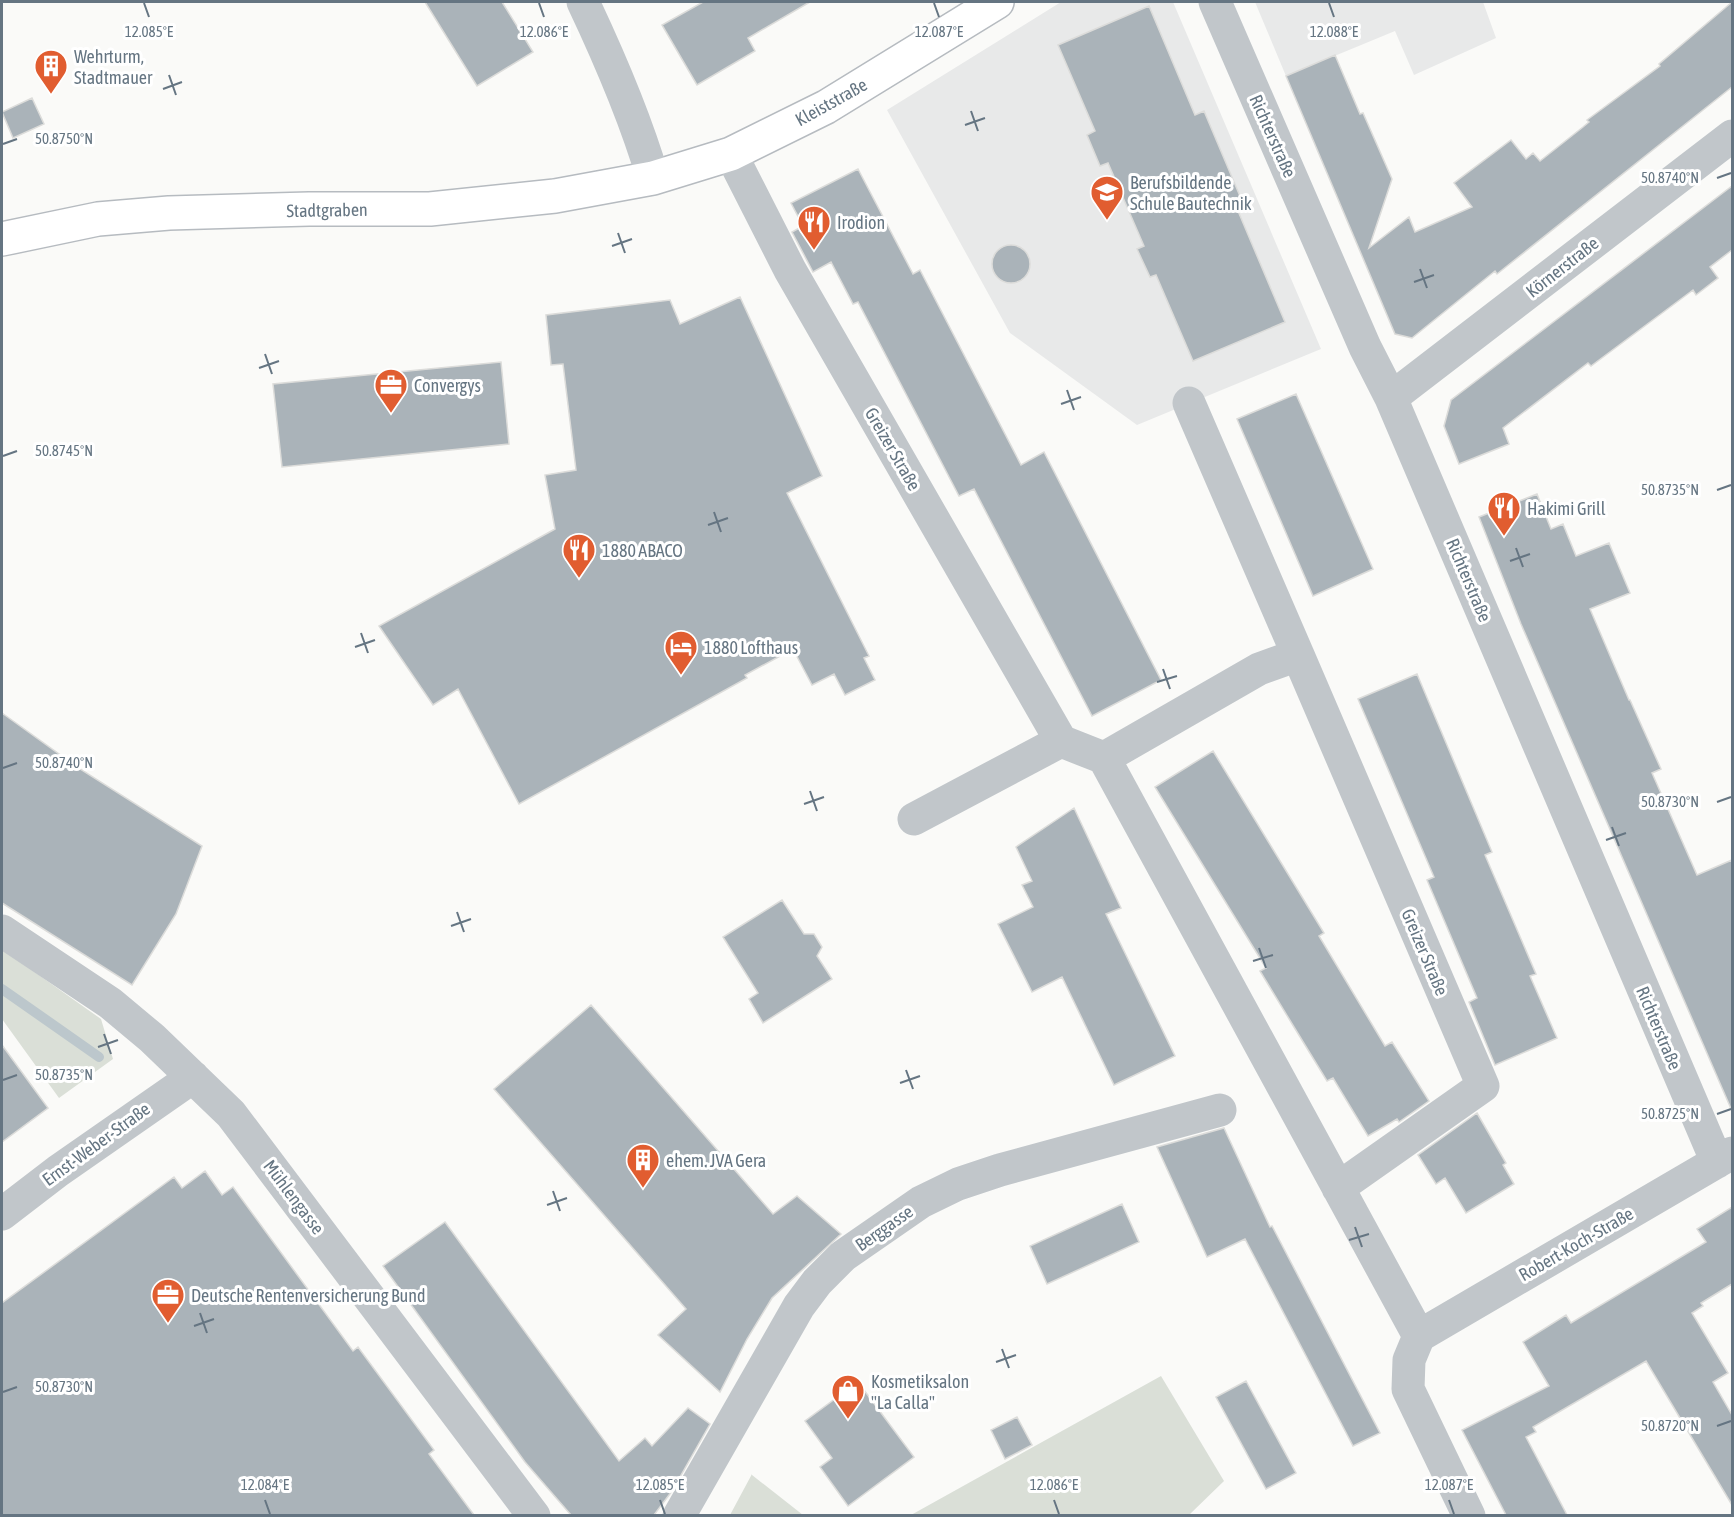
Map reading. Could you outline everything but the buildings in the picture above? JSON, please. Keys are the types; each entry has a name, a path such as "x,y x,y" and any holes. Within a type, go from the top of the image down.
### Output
{"main road":[{"name":"Kleiststraße","path":"653,178 731,154 826,108 997,2"},
{"name":"Stadtgraben","path":"2,239 98,219 169,213 309,209 430,209 555,196 653,178"}],"street":[{"path":"583,2 643,142 653,178"},
{"name":"Richterstraße","path":"1215,2 1365,347 1391,398 1725,1158"},
{"name":"Körnerstraße","path":"1391,398 1732,136"},
{"name":"Greizer Straße","path":"731,154 790,270 1061,741"},
{"name":"Greizer Straße","path":"1189,403 1483,1086 1338,1188"},
{"path":"1104,758 1259,669 1298,655"},
{"path":"914,819 1061,741 1104,758 1419,1336 1409,1360 1408,1389 1469,1515"},
{"name":"Mühlengasse","path":"2,931 110,1004 152,1038 231,1114 534,1515"},
{"name":"Ernst-Weber-Straße","path":"2,1214 58,1171 193,1077"},
{"name":"Berggasse","path":"679,1515 799,1306 843,1256 921,1202 958,1184 1000,1170 1220,1110"},
{"name":"Robert-Koch-Straße","path":"1419,1336 1725,1158"}],"shaded area":[{"name":"Berufsbildende Schule Bautechnik","path":"1061,2 1173,2 1321,349 1137,425 1010,333 887,110"},
{"path":"1255,2 1483,2 1496,38 1414,75 1395,31 1286,76"},
{"path":"2,949 101,1019 113,1059 59,1098 2,1019"},
{"path":"1161,1376 1224,1481 1189,1515 911,1515"},
{"path":"752,1475 803,1515 730,1515"}],"waterway":[{"path":"2,989 99,1057"}],"place":[{"name":"Wehrturm, Stadtmauer","path":"51,95"},
{"name":"Berufsbildende Schule Bautechnik","path":"1107,221"},
{"name":"Irodion","path":"814,251"},
{"name":"Convergys","path":"391,414"},
{"name":"Hakimi Grill","path":"1504,537"},
{"name":"1880 ABACO","path":"579,579"},
{"name":"1880 Lofthaus","path":"681,676"},
{"name":"ehem. JVA Gera","path":"643,1189"},
{"name":"Deutsche Rentenversicherung Bund","path":"168,1324"},
{"name":"Kosmetiksalon \"La Calla\"","path":"848,1420"}]}
